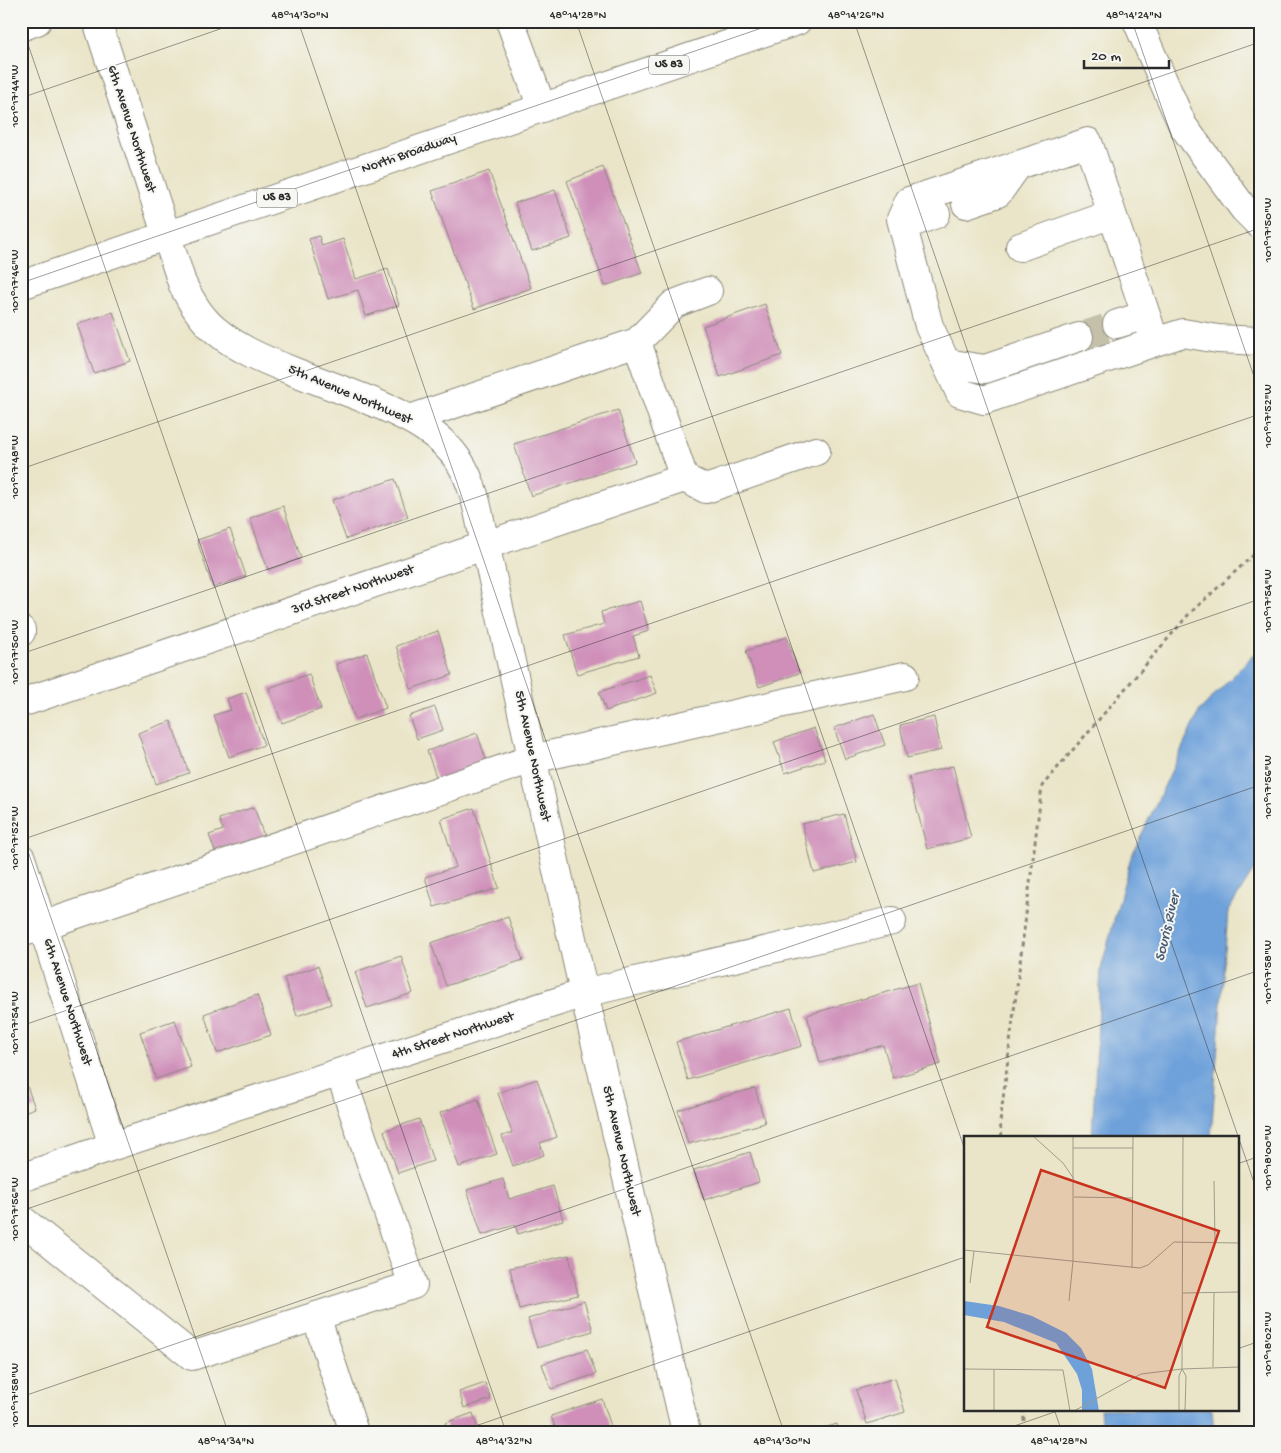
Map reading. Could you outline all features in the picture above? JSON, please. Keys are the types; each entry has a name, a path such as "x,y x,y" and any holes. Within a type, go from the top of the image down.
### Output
{"street":[{"path":"21,27 37,21"},
{"name":"6th Avenue Northwest","path":"97,21 166,236"},
{"path":"510,21 542,108"},
{"name":"North Broadway","path":"21,285 797,21"},
{"path":"1137,21 1183,126 1252,217"},
{"path":"1155,342 1088,142 909,201 901,219 929,326 960,393 984,400 1183,333 1260,341"},
{"path":"966,204 998,193 1018,165"},
{"path":"903,226 936,214"},
{"path":"1020,247 1112,214"},
{"name":"5th Avenue Northwest","path":"166,236 189,300 213,328 230,342 263,359 410,419 429,430 447,446 460,462 472,490 485,544 584,993 686,1432"},
{"path":"410,419 637,342 674,304 708,291"},
{"path":"1117,324 1146,315"},
{"path":"946,363 985,369 1079,337"},
{"path":"637,342 684,478 706,489 816,451"},
{"name":"3rd Street Northwest","path":"21,703 684,478"},
{"path":"32,928 532,759 905,676"},
{"name":"6th Avenue Northwest","path":"21,858 32,928 113,1146"},
{"name":"4th Street Northwest","path":"21,1178 113,1146 340,1074 584,993 892,921"},
{"path":"21,1219 192,1356 413,1285 340,1074"},
{"path":"316,1316 354,1432"}],"path":[{"path":"1002,1136 1002,1113 1042,786 1190,614 1260,548"},
{"path":"1023,1410 1024,1432"}],"water":[{"name":"Souris River","path":"1260,648 1260,860 1228,911 1211,1136 1092,1136 1101,969 1131,857 1200,710"},
{"path":"1100,1410 1212,1410 1214,1432 1102,1432"}],"building":[{"path":"603,167 642,273 605,286 567,181"},
{"path":"489,171 531,288 474,309 432,191"},
{"path":"555,190 571,238 532,251 515,203"},
{"path":"319,236 322,246 343,239 356,279 388,269 399,305 366,316 358,290 328,299 309,239"},
{"path":"765,304 782,355 720,377 703,326"},
{"path":"113,312 130,361 94,373 77,324"},
{"path":"618,410 635,462 531,496 514,444"},
{"path":"395,479 408,517 346,539 332,500"},
{"path":"283,506 301,558 268,570 250,518"},
{"path":"230,529 246,576 213,588 197,540"},
{"path":"640,601 649,631 633,636 639,656 577,674 565,635 604,624 601,612"},
{"path":"438,631 452,675 411,689 396,646"},
{"path":"787,637 799,673 759,687 746,651"},
{"path":"367,653 386,708 355,719 336,664"},
{"path":"309,674 321,709 282,723 269,688"},
{"path":"650,675 657,693 606,711 599,692"},
{"path":"246,692 264,745 229,757 214,715 231,710 227,699"},
{"path":"435,707 443,730 417,739 409,716"},
{"path":"874,714 885,745 845,759 834,728"},
{"path":"934,717 941,750 907,758 900,725"},
{"path":"171,721 189,773 156,784 138,733"},
{"path":"814,728 825,760 785,773 774,742"},
{"path":"477,733 489,768 439,785 427,751"},
{"path":"953,766 971,838 927,849 909,777"},
{"path":"254,807 266,842 216,854 209,835 223,830 219,819"},
{"path":"474,808 499,888 434,907 425,877 456,867 441,819"},
{"path":"844,814 857,862 814,873 802,824"},
{"path":"508,917 523,960 446,986 431,943"},
{"path":"401,956 413,993 367,1008 355,972"},
{"path":"318,966 331,1004 297,1016 284,978"},
{"path":"918,983 941,1064 893,1078 883,1045 820,1063 807,1015"},
{"path":"257,995 271,1035 217,1053 204,1014"},
{"path":"791,1008 802,1046 688,1080 676,1042"},
{"path":"175,1020 191,1067 156,1079 140,1032"},
{"path":"21,1070 35,1108 21,1113"},
{"path":"537,1079 557,1137 540,1143 544,1155 513,1166 502,1136 512,1133 498,1093"},
{"path":"755,1088 765,1123 688,1144 678,1110"},
{"path":"478,1099 497,1154 459,1167 440,1113"},
{"path":"419,1119 433,1161 398,1173 384,1131"},
{"path":"750,1152 759,1182 704,1200 694,1170"},
{"path":"503,1179 509,1199 553,1186 563,1220 518,1234 515,1225 482,1235 467,1190"},
{"path":"569,1255 578,1295 519,1309 510,1268"},
{"path":"584,1301 593,1331 537,1348 528,1319"},
{"path":"587,1349 596,1374 551,1389 542,1364"},
{"path":"895,1378 905,1412 867,1424 856,1390"},
{"path":"485,1383 491,1399 464,1408 459,1392"},
{"path":"602,1399 613,1432 557,1432 551,1416"},
{"path":"473,1413 479,1432 448,1432 445,1423"},
{"path":"837,1424 839,1432 815,1432 815,1431"}],"tunnel":[{"path":"1079,337 1117,324"}]}
